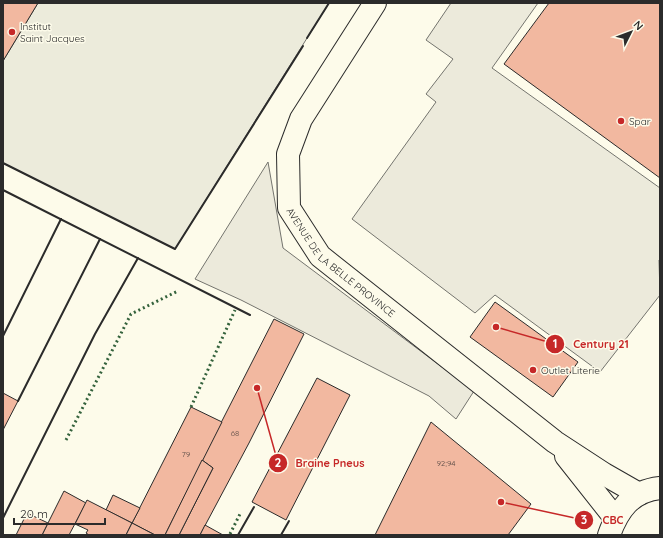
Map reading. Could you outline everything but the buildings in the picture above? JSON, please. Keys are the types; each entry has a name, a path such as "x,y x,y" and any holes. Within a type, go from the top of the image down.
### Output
{"main road":[{"name":"AVENUE DE LA BELLE PROVINCE","path":"375,3 301,119 288,154 289,208 320,256 555,442 604,474 639,494"},
{"name":"AVENUE DE LA BELLE PROVINCE","path":"555,442 612,527"},
{"path":"612,527 621,509 639,494 660,488"}],"shaded area":[{"path":"38,3 329,3 175,249 3,163 3,61"},
{"path":"451,3 538,3 492,68 660,188 660,295 600,372 495,295 475,313 352,219 436,102 426,94 453,59 426,40"},
{"path":"268,162 283,248 474,391 456,419 429,396 241,300 195,279"}],"hedge":[{"path":"66,440 131,314 178,291"},
{"path":"191,407 235,310"},
{"path":"230,534 241,512"}],"wall":[{"path":"307,38 329,3"},
{"path":"3,163 175,249 303,46"},
{"path":"3,190 250,315"},
{"path":"3,336 61,219"},
{"path":"18,401 100,239"},
{"path":"3,518 95,334 138,258"},
{"path":"238,535 254,507"},
{"path":"281,535 289,521"}],"place":[{"name":"Institut Saint Jacques","path":"12,32"},
{"name":"Spar","path":"621,121"},
{"name":"Century 21","path":"496,327"},
{"name":"Outlet Literie","path":"533,370"},
{"name":"Braine Pneus","path":"257,388"},
{"name":"CBC","path":"501,502"}]}
